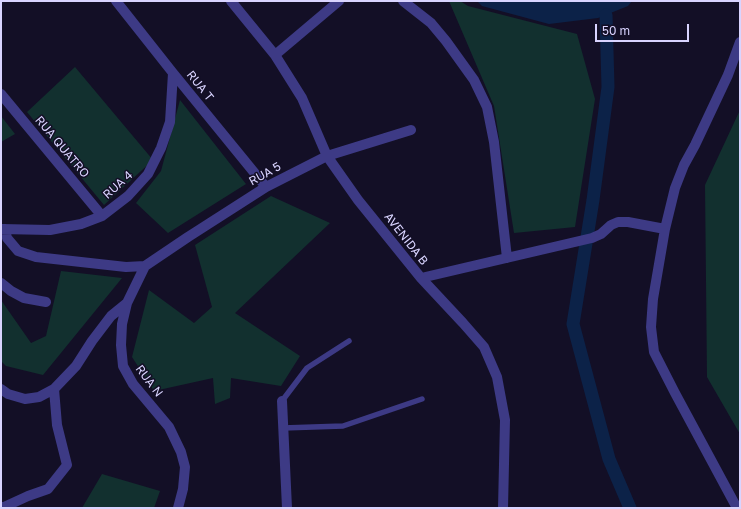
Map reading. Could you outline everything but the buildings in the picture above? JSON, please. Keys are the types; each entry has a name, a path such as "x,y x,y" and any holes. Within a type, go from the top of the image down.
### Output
{"street":[{"name":"RUA T","path":"116,1 266,187"},
{"name":"AVENIDA B","path":"232,1 275,55 302,98 327,156 358,200 421,278 484,348 497,377 505,420 503,508"},
{"path":"275,55 339,1"},
{"path":"402,1 431,23 446,41 474,80 487,107 494,142 507,258"},
{"path":"737,508 654,352 651,327 653,299 665,229 676,188 684,165 695,146 728,75 740,42"},
{"name":"RUA 4","path":"3,229 50,230 81,224 102,216 128,196 148,174 161,148 170,122 173,73"},
{"name":"RUA QUATRO","path":"1,94 102,216"},
{"name":"RUA 5","path":"145,266 188,236 266,187 327,156 411,130"},
{"path":"421,278 592,238 601,234 611,225 618,222 628,222 665,229"},
{"path":"3,229 7,238 18,251 36,257 126,267 145,266"},
{"name":"RUA N","path":"145,266 127,303 122,324 123,366 133,384 169,427 181,452 185,467 183,489 178,508"},
{"path":"1,283 24,298 46,302"},
{"path":"1,388 8,394 25,399 39,397 54,389 76,366 92,340 111,316 127,303"},
{"path":"1,507 48,488 67,465 57,425 54,389"},
{"path":"282,401 287,508"}],"lane":[{"path":"282,401 308,368 349,341"},
{"path":"283,428 343,426 422,399"}],"green space":[{"path":"449,1 460,1 468,6 577,34 595,99 575,227 514,233 494,106"},
{"path":"75,67 153,160 104,205 27,112"},
{"path":"180,100 246,184 168,233 136,203 161,171"},
{"path":"740,110 740,434 707,377 705,185"},
{"path":"1,116 15,134 1,142"},
{"path":"271,196 330,223 235,313 300,356 281,386 231,378 230,398 215,404 213,378 154,391 132,357 149,290 194,323 212,307 195,245"},
{"path":"61,271 122,278 43,375 6,366 1,361 1,300 31,343 46,336"},
{"path":"102,474 160,491 154,508 82,508"}],"water":[{"path":"477,1 632,1 628,6 598,18 549,24 482,6"}],"waterway":[{"path":"606,15 608,87 593,200 573,324 609,459 630,508"}]}
